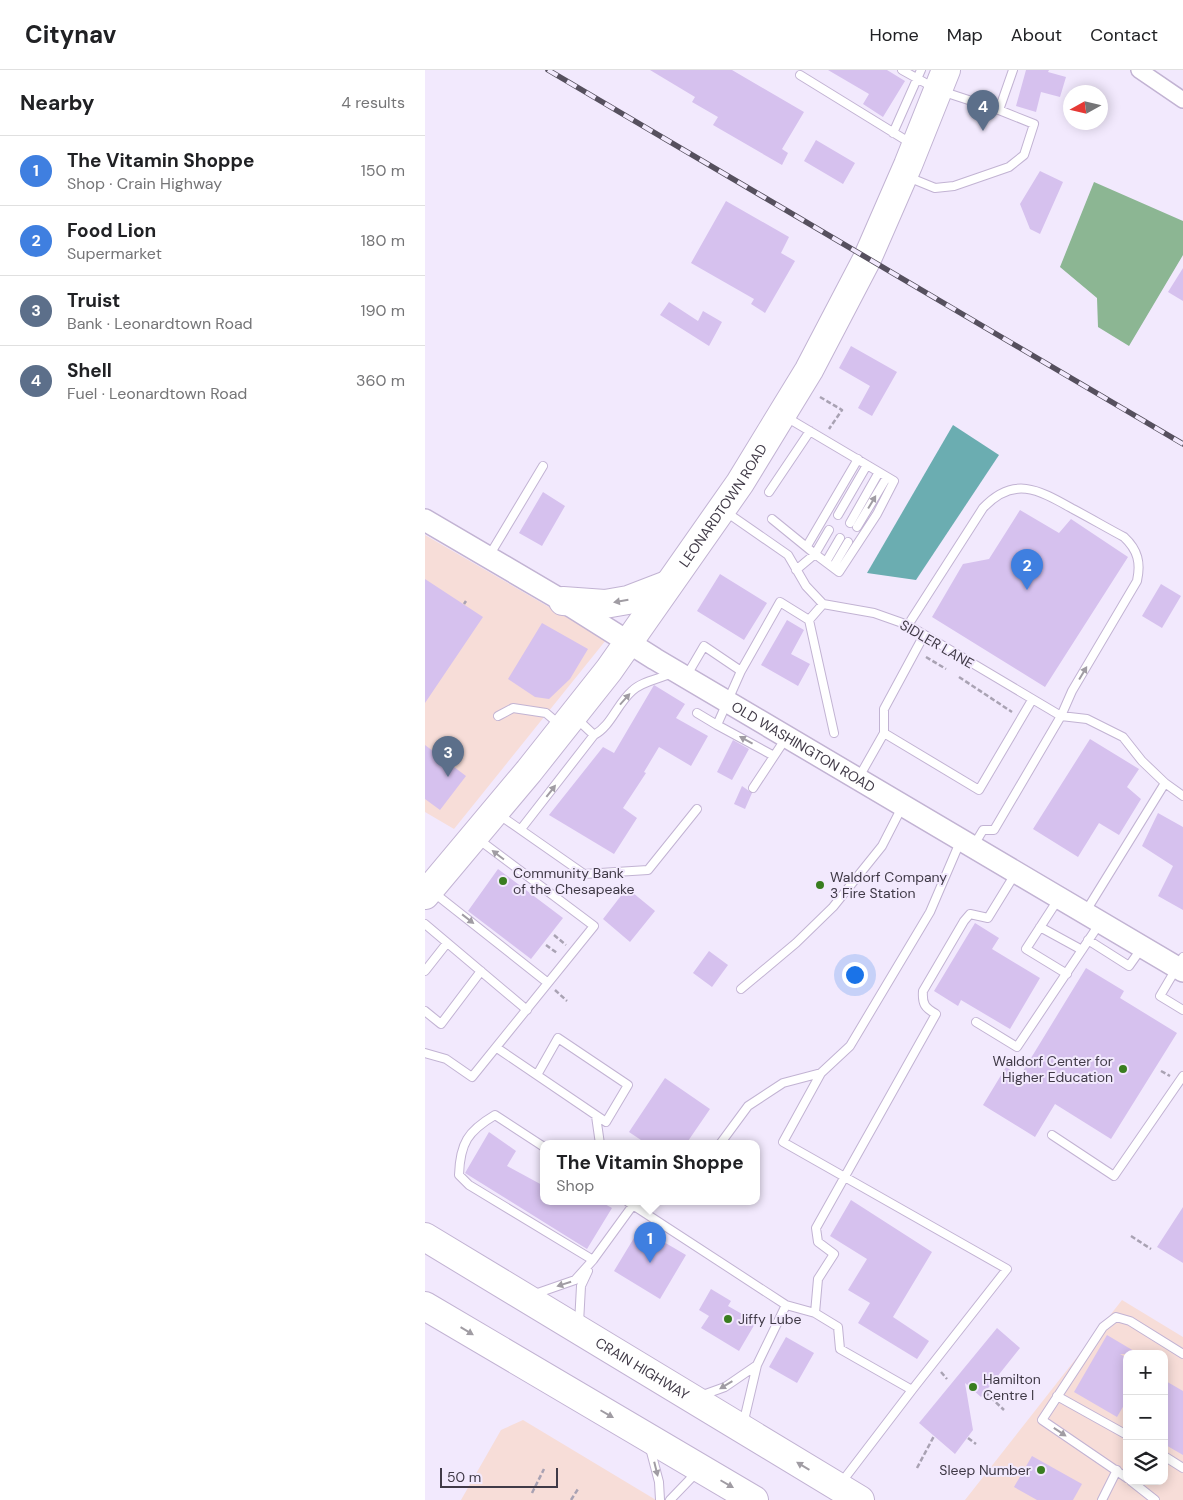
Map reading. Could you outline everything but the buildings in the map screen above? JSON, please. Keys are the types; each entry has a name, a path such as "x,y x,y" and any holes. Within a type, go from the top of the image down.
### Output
{"highway":[{"name":"LEONARDTOWN ROAD","path":"427,892 569,722 629,643 667,585 722,509 782,415 809,370 867,259 904,175 916,147 930,77"},
{"path":"563,601 605,604 628,600 667,585"},
{"path":"425,1224 555,1316"},
{"name":"CRAIN HIGHWAY","path":"425,1237 849,1494"},
{"path":"425,1306 754,1500"}],"main road":[{"name":"OLD WASHINGTON ROAD","path":"425,520 1142,947 1181,965"}],"street":[{"path":"1139,70 1183,100"}],"lane":[{"path":"902,70 930,77 999,110 1034,124 1024,155 1009,167 954,186 935,188 904,175"},
{"path":"999,110 1013,70"},
{"path":"800,75 916,147"},
{"path":"893,132 930,77"},
{"path":"772,519 839,572 877,514 894,481 782,415"},
{"path":"769,492 810,431"},
{"path":"807,546 858,460"},
{"path":"838,515 867,465"},
{"path":"488,557 543,466"},
{"path":"853,525 883,474"},
{"path":"849,1494 912,1390 1007,1269 783,1142 821,1073 850,1046 930,912 967,843 983,830 994,830 1061,716 1072,691 1137,581 1140,570 1138,558 1134,546 1124,537 1042,491 1023,488 1009,489 993,498 983,508 907,625"},
{"path":"722,509 788,555 806,586 823,604 809,620"},
{"path":"796,570 815,554 829,530"},
{"path":"826,562 844,540 833,567"},
{"path":"717,724 741,671 780,602 809,620 834,733"},
{"name":"SIDLER LANE","path":"823,604 874,613 907,625 1061,716"},
{"path":"858,779 884,733 884,709 924,635"},
{"path":"521,829 594,735 604,730 618,706 633,690 681,674 704,646 741,671"},
{"path":"884,733 979,790 1032,700"},
{"path":"498,716 513,708 546,713 594,735"},
{"path":"697,713 774,756"},
{"path":"1061,716 1087,719 1123,737 1142,761 1165,783 1183,796"},
{"path":"753,788 787,737"},
{"path":"976,1022 1017,1047 1088,940 1093,917 1165,783"},
{"path":"741,989 796,943 833,907 882,846 903,806"},
{"path":"494,812 585,874 648,870 697,809"},
{"path":"425,1053 446,1058 472,1077 594,926 474,836"},
{"path":"815,1313 818,1279 834,1254 818,1242 816,1228 936,1014 926,1008 922,1002 923,991 964,921 970,914 988,918 1016,872"},
{"path":"427,892 548,983"},
{"path":"1059,898 1026,949 1067,974"},
{"path":"425,924 527,1010"},
{"path":"1040,927 1082,950"},
{"path":"1088,940 1129,966 1142,947"},
{"path":"425,971 447,943"},
{"path":"1181,965 1160,996 1183,1010"},
{"path":"425,1011 441,1024 481,971"},
{"path":"497,1048 605,1122 628,1084 558,1038 537,1075"},
{"path":"723,1140 748,1106 783,1083 821,1073"},
{"path":"1052,1135 1114,1176 1183,1076"},
{"path":"540,1144 495,1115 476,1127 460,1153 459,1175 469,1186 593,1260"},
{"path":"596,1116 599,1140"},
{"path":"579,1330 581,1286 593,1260 629,1205"},
{"path":"633,1205 786,1305 815,1313 838,1328 840,1349 912,1390"},
{"path":"527,1296 574,1281 593,1260"},
{"path":"749,1433 745,1416 757,1365 786,1305"},
{"path":"1123,1475 1042,1420 1103,1327 1116,1317 1130,1320 1183,1354"},
{"path":"693,1398 725,1386 757,1365"},
{"path":"1057,1396 1123,1433"},
{"path":"648,1438 659,1482 660,1500"},
{"path":"1168,1459 1183,1468"},
{"path":"670,1500 700,1469"},
{"path":"1102,1500 1117,1470"},
{"path":"1136,1485 1155,1500"}],"path":[{"path":"820,397 842,410 823,439"},
{"path":"915,652 946,668"},
{"path":"959,677 1021,718"},
{"path":"548,983 567,1001"},
{"path":"1131,1236 1151,1249"},
{"path":"941,1370 947,1378"},
{"path":"985,1392 1004,1410"},
{"path":"917,1468 934,1436"},
{"path":"968,1438 976,1444"},
{"path":"532,1493 544,1469"},
{"path":"571,1500 578,1489"}],"shaded area":[{"path":"1094,182 1183,221 1183,255 1129,346 1098,327 1097,298 1060,267"},
{"path":"953,425 999,455 916,580 867,573"},
{"path":"425,535 606,640 454,829 425,812"},
{"path":"1122,1300 1183,1337 1183,1500 965,1500"},
{"path":"523,1420 656,1500 461,1500 501,1430"}],"railway":[{"path":"548,70 1183,444"}],"place":[{"name":"Shell","path":"983,131"},
{"name":"Food Lion","path":"1027,590"},
{"name":"Truist","path":"448,777"},
{"name":"Community Bank of the Chesapeake","path":"503,881"},
{"name":"Waldorf Company 3 Fire Station","path":"820,885"},
{"name":"Waldorf Center for Higher Education","path":"1123,1069"},
{"name":"The Vitamin Shoppe","path":"650,1263"},
{"name":"Jiffy Lube","path":"728,1319"},
{"name":"Hamilton Centre I","path":"973,1387"},
{"name":"Sleep Number","path":"1041,1470"}]}
